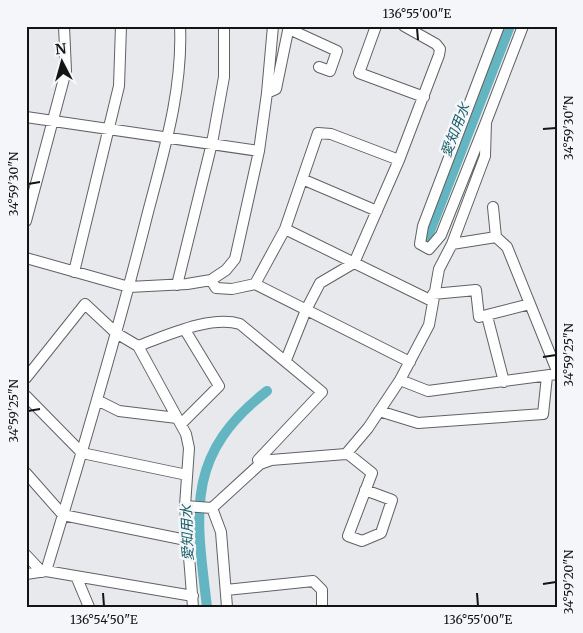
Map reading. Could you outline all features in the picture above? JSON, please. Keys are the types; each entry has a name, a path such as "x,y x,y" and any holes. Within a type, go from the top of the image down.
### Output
{"street":[{"path":"26,221 66,71 64,26"},
{"path":"74,272 119,86 121,26"},
{"path":"44,571 82,453 129,287 167,137 176,93 180,26"},
{"path":"177,285 212,143 224,78 224,26"},
{"path":"26,258 129,287 177,285 211,280 226,270 235,259 259,150 267,93 273,26"},
{"path":"376,26 359,73 424,97"},
{"path":"286,360 306,310 320,283 354,263 424,97 440,49 436,44 404,26"},
{"path":"500,26 423,226 420,244 429,249 442,235 524,26"},
{"path":"267,93 276,89 289,28 337,51 330,71 318,67"},
{"path":"26,117 259,150"},
{"path":"189,507 210,508 260,464 271,460 331,457 348,453 400,380 429,325 439,269 452,244 485,156 486,122"},
{"path":"255,284 285,229 318,133 331,134 399,160"},
{"path":"302,179 377,211"},
{"path":"379,411 418,423 543,414 553,374 530,304 507,247 496,236 493,207"},
{"path":"285,229 354,263 433,298 476,290 479,318 530,304"},
{"path":"452,244 496,236"},
{"path":"211,280 216,288 232,289 255,284 410,362"},
{"path":"26,378 85,304 116,332 138,346 189,442 187,475 189,507 186,540 192,603 76,576 44,571 26,574"},
{"path":"487,316 504,382"},
{"path":"138,346 184,330 227,320 240,324 286,360 322,392 258,460 260,464"},
{"path":"179,421 218,386 184,330"},
{"path":"400,380 428,391 553,374"},
{"path":"26,396 82,453 187,475"},
{"path":"97,400 119,411 179,421"},
{"path":"348,453 372,473 365,490 348,536 362,542 380,533 392,500 365,490"},
{"path":"26,474 63,515 186,540"},
{"path":"210,508 220,532 227,607"},
{"path":"26,555 44,571"},
{"path":"76,576 89,607"},
{"path":"226,590 313,581 322,590 322,607"}],"waterway":[{"name":"愛知用水","path":"425,244 510,26"},
{"name":"愛知用水","path":"207,607 200,543 199,515 202,488 209,463 221,439 240,415 267,391"}]}
